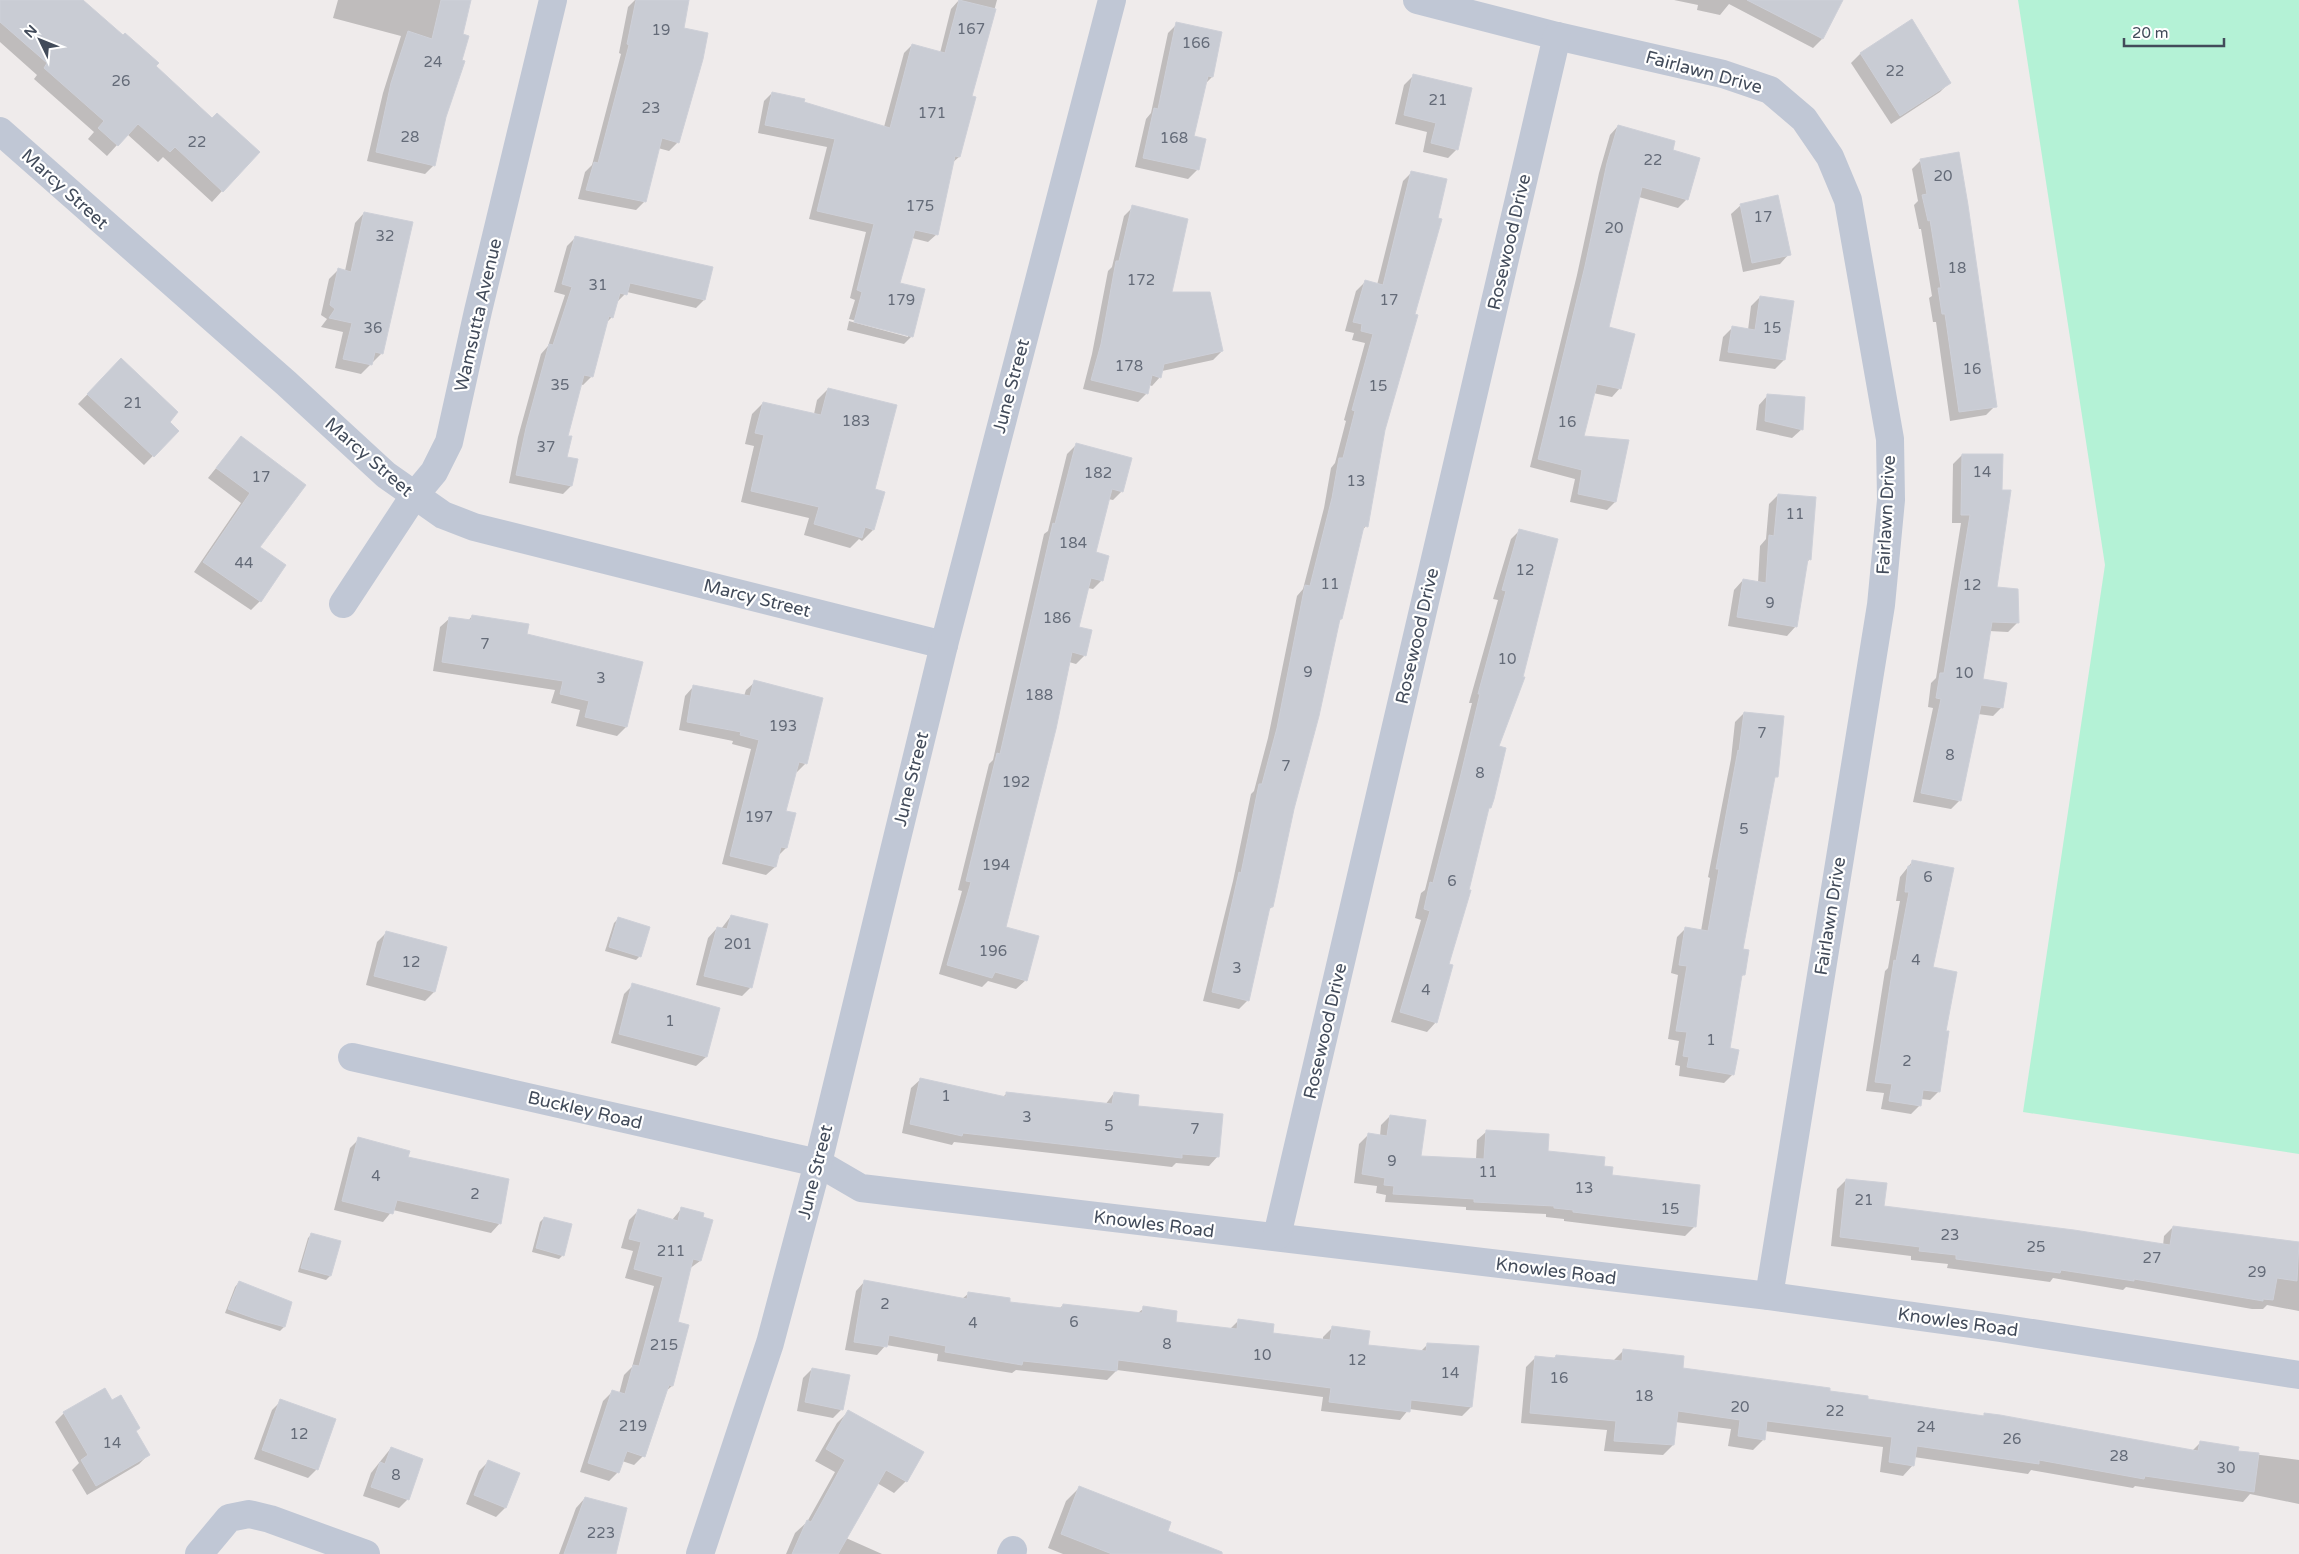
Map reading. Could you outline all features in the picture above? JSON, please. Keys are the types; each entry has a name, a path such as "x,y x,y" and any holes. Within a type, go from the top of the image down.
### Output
{"street":[{"name":"Wamsutta Avenue","path":"343,604 414,496 434,472 449,442 478,312 553,0"},
{"name":"June Street","path":"700,1554 770,1343 818,1163 944,645 1112,0"},
{"name":"Fairlawn Drive","path":"1418,0 1558,36 1723,74 1770,90 1804,119 1830,157 1848,200 1890,439 1891,500 1881,604 1769,1296"},
{"name":"Rosewood Drive","path":"1277,1236 1558,36"},
{"name":"Marcy Street","path":"0,131 386,475 443,515 474,527 944,645"},
{"name":"Buckley Road","path":"352,1058 818,1163"},
{"name":"Knowles Road","path":"818,1163 861,1188 1192,1229 1277,1236 1323,1244 1769,1296 2000,1328 2299,1375"},
{"path":"199,1554 229,1518 249,1514 270,1519 366,1554"}],"green space":[{"path":"2018,0 2299,0 2299,1154 2023,1112 2105,565"}],"building":[{"path":"0,0 83,0 159,63 156,66 212,118 217,113 260,152 223,192 175,147 170,152 138,124 118,146 98,128 104,121 44,68 47,63 0,22"},
{"path":"441,0 471,0 463,34 469,36 462,60 465,61 446,117 435,166 376,152 391,83 408,31 432,39"},
{"path":"636,0 689,0 684,28 708,33 703,59 679,143 662,138 646,202 586,190 594,162 598,163 629,45 627,44"},
{"path":"959,0 996,9 972,96 976,97 960,157 955,156 938,235 915,230 900,283 925,289 913,337 854,322 862,292 857,290 874,224 817,211 835,139 765,125 772,92 805,99 804,102 890,128 912,44 945,53"},
{"path":"1747,0 1843,0 1823,39"},
{"path":"1912,19 1951,83 1900,116 1860,53"},
{"path":"1176,22 1222,32 1213,77 1208,76 1194,136 1206,139 1199,170 1143,158 1154,108 1158,109"},
{"path":"1413,74 1472,88 1458,150 1431,143 1436,123 1404,115"},
{"path":"1618,125 1675,141 1673,150 1700,158 1688,200 1642,187 1609,327 1635,334 1621,389 1597,384 1584,436 1629,440 1616,502 1578,494 1582,470 1538,459 1585,266 1607,163"},
{"path":"1959,152 1997,407 1959,412 1945,314 1942,314 1938,288 1941,288 1930,220 1928,221 1922,195 1927,194 1920,159"},
{"path":"1411,171 1447,179 1438,218 1442,219 1415,314 1418,315 1385,430 1368,527 1364,526 1342,619 1340,619 1319,716 1294,809 1273,907 1270,907 1249,1001 1212,992 1239,872 1241,873 1259,784 1262,784 1277,728 1305,585 1310,586 1332,498 1339,458 1343,458 1355,411 1352,410 1373,334 1361,331 1362,324 1353,322 1365,280 1383,285"},
{"path":"1778,195 1791,255 1752,263 1740,204"},
{"path":"1132,205 1188,219 1172,292 1210,292 1223,351 1164,364 1161,378 1152,375 1148,394 1091,380 1101,344 1116,261 1119,261"},
{"path":"364,212 413,222 383,354 375,352 372,365 343,359 352,323 329,318 335,309 330,305 338,268 351,272"},
{"path":"575,236 713,267 705,300 630,283 627,295 620,293 613,318 609,316 593,377 584,375 568,436 572,436 567,457 578,459 572,486 516,475 526,428 549,344 553,345 572,287 562,284"},
{"path":"1760,296 1794,301 1785,360 1728,352 1732,326 1755,330"},
{"path":"121,358 178,412 170,422 179,431 154,457 87,394"},
{"path":"828,388 897,405 875,489 885,492 874,530 865,527 862,538 814,524 819,507 751,491 764,435 755,433 763,402 821,415"},
{"path":"1767,394 1805,397 1803,430 1765,421"},
{"path":"241,436 306,485 260,547 286,565 261,602 203,562 250,493 216,468"},
{"path":"1076,443 1132,458 1123,492 1112,489 1096,552 1109,556 1103,581 1091,578 1079,627 1092,630 1086,656 1072,652 1056,729 1006,927 1039,936 1027,981 995,972 992,978 947,965 971,882 966,881 997,753 1000,754 1053,523 1055,524"},
{"path":"1962,454 2003,454 2002,490 2011,490 1997,587 2018,589 2019,623 1992,622 1983,679 2007,683 2003,708 1981,705 1961,801 1921,793 1941,699 1936,698 1940,673 1944,673 1970,515 1961,515"},
{"path":"1778,494 1816,497 1811,560 1808,559 1797,627 1737,617 1743,579 1766,583 1769,535 1774,536"},
{"path":"1519,529 1558,539 1523,677 1525,677 1499,746 1506,748 1494,799 1491,808 1489,808 1469,890 1471,890 1449,964 1453,965 1437,1023 1400,1012 1430,911 1424,909 1430,882 1433,883 1461,774 1480,694 1478,694 1506,591 1502,590"},
{"path":"472,615 529,624 527,634 643,662 627,727 585,717 589,701 560,694 563,681 442,662 449,617 471,620"},
{"path":"754,680 823,698 807,764 799,762 786,811 796,813 787,848 781,847 776,867 730,856 759,740 740,735 741,732 687,722 693,685 750,696"},
{"path":"1744,712 1784,716 1778,777 1775,777 1743,949 1749,950 1745,975 1742,975 1730,1048 1739,1050 1734,1075 1687,1067 1689,1057 1683,1056 1687,1032 1676,1031 1687,966 1679,965 1685,927 1708,931 1719,869 1716,869 1739,751"},
{"path":"1912,860 1954,868 1933,967 1957,972 1946,1031 1949,1031 1940,1092 1923,1090 1921,1106 1889,1101 1892,1084 1875,1082 1894,960 1896,961 1909,892 1905,892 1908,866 1911,866"},
{"path":"731,915 768,924 752,988 704,976 717,927 727,929"},
{"path":"618,917 650,927 641,957 609,947"},
{"path":"386,931 447,947 435,992 374,976"},
{"path":"632,983 720,1008 707,1057 619,1034"},
{"path":"920,1078 1006,1097 1006,1092 1112,1104 1114,1092 1139,1095 1138,1106 1223,1114 1219,1157 1182,1154 1182,1158 963,1133 962,1136 910,1124"},
{"path":"1390,1115 1426,1120 1421,1156 1484,1159 1486,1130 1549,1134 1548,1151 1605,1157 1604,1166 1613,1167 1612,1175 1700,1185 1696,1227 1573,1212 1573,1210 1554,1208 1554,1206 1474,1202 1474,1199 1393,1194 1394,1186 1384,1185 1385,1178 1362,1174 1368,1133 1387,1136"},
{"path":"358,1137 410,1151 408,1157 509,1179 501,1224 397,1200 393,1214 342,1201"},
{"path":"1846,1179 1887,1183 1884,1206 2074,1230 2170,1245 2173,1226 2299,1242 2297,1281 2277,1278 2273,1300 2263,1299 2263,1301 2134,1279 2134,1281 2061,1270 2060,1273 1956,1259 1956,1255 1919,1251 1920,1247 1840,1237"},
{"path":"681,1207 704,1213 703,1217 713,1220 701,1261 693,1259 678,1322 689,1325 673,1386 669,1385 645,1457 627,1451 619,1473 588,1463 612,1390 625,1394 633,1365 639,1366 663,1277 634,1269 641,1242 629,1239 638,1209 678,1221"},
{"path":"544,1217 572,1224 564,1256 536,1248"},
{"path":"311,1233 341,1241 331,1276 301,1268"},
{"path":"864,1280 967,1299 968,1292 1010,1298 1010,1302 1062,1308 1063,1304 1142,1313 1143,1306 1177,1311 1176,1322 1237,1329 1238,1319 1274,1324 1273,1333 1330,1340 1332,1326 1370,1331 1368,1345 1426,1351 1427,1343 1479,1346 1472,1407 1411,1400 1410,1412 1329,1402 1331,1388 1118,1360 1117,1371 1023,1361 1022,1365 945,1352 946,1346 889,1335 887,1347 854,1342"},
{"path":"239,1281 292,1302 285,1327 228,1309"},
{"path":"1623,1349 1684,1356 1683,1368 1830,1388 1830,1391 1868,1396 1868,1399 1984,1416 1984,1413 2000,1415 2198,1451 2200,1441 2239,1447 2238,1451 2259,1453 2254,1492 2145,1476 2144,1479 2039,1460 2039,1464 1917,1446 1914,1466 1889,1462 1892,1437 1767,1421 1765,1440 1738,1436 1740,1420 1678,1411 1674,1445 1614,1441 1616,1421 1530,1413 1535,1356 1555,1358 1556,1355 1622,1361"},
{"path":"812,1368 850,1375 843,1410 805,1402"},
{"path":"105,1388 112,1400 121,1395 140,1428 136,1431 150,1455 96,1486 81,1460 88,1455 63,1412"},
{"path":"280,1399 336,1419 318,1470 262,1450"},
{"path":"848,1410 924,1452 907,1482 886,1470 838,1554 792,1554 807,1520 811,1522 845,1460 826,1449"},
{"path":"391,1447 423,1459 409,1500 371,1487 380,1462 385,1464"},
{"path":"488,1460 520,1473 506,1508 474,1495"},
{"path":"1079,1486 1171,1522 1168,1531 1222,1552 1222,1554 1112,1554 1061,1534"},
{"path":"585,1497 627,1508 616,1554 564,1554"}]}
